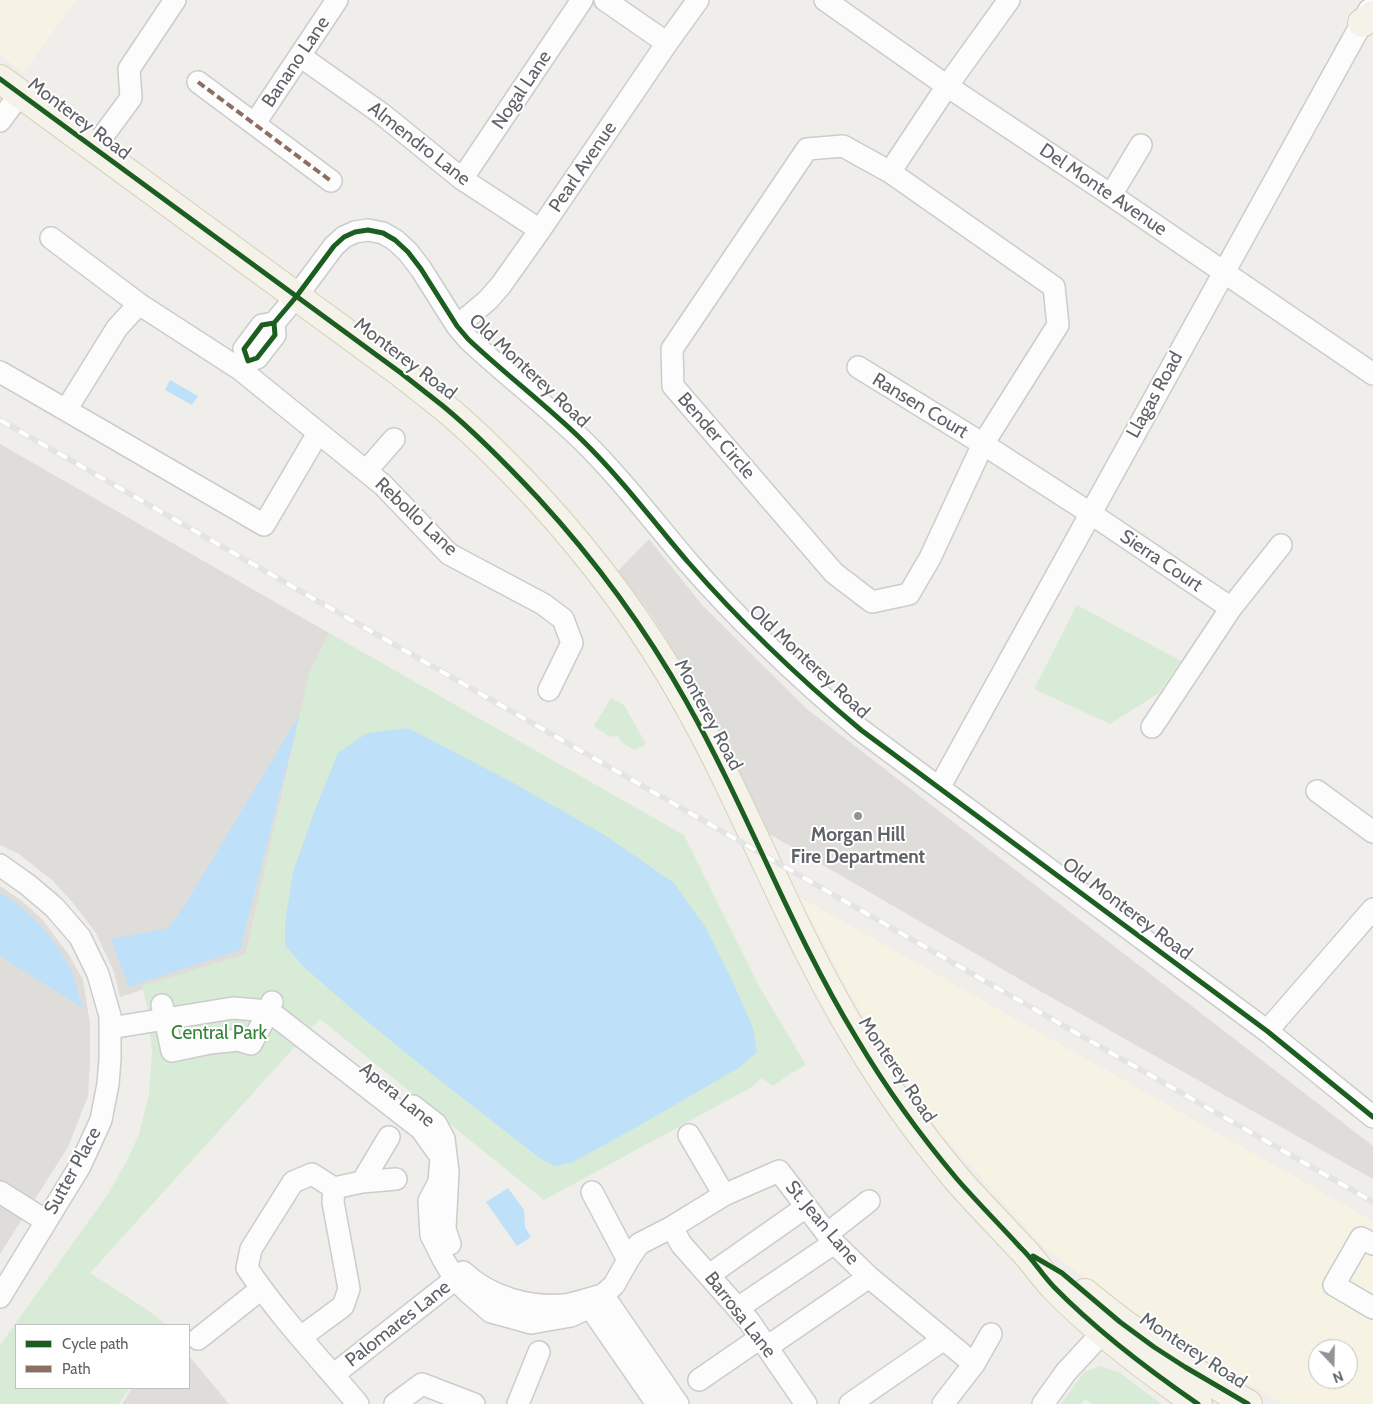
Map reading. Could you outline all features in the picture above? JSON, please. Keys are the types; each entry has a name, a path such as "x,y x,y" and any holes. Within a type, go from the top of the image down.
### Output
{"main road":[{"name":"Monterey Road","path":"10,86 444,407 482,440 550,511 610,585 662,660 687,702 808,950 856,1037 881,1077 957,1179 1024,1251 1051,1284 1103,1332 1142,1364 1198,1404"},
{"name":"Monterey Road","path":"1024,1251 1062,1273 1120,1322 1154,1347 1248,1404"}],"street":[{"path":"94,148 131,98 129,69 175,0"},
{"name":"Banano Lane","path":"255,123 337,0"},
{"name":"Nogal Lane","path":"462,179 582,0"},
{"path":"605,0 667,43"},
{"name":"Pearl Avenue","path":"457,326 488,300 501,285 698,0"},
{"path":"890,172 947,86 1009,0"},
{"name":"Del Monte Avenue","path":"829,3 947,86 1111,194 1373,374"},
{"name":"Llagas Road","path":"939,788 1090,513 1369,14"},
{"name":"Almendro Lane","path":"300,56 382,114 462,179 540,230"},
{"path":"198,82 331,180"},
{"path":"0,121 10,86"},
{"path":"1111,194 1141,145"},
{"name":"Bender Circle","path":"843,146 890,172 1054,287 1058,324 983,444 930,558 908,594 872,602 834,573 673,386 672,349 807,149 843,146"},
{"name":"Old Monterey Road","path":"296,297 334,246 344,237 355,232 368,230 383,233 395,240 408,252 421,269 457,326 468,339 582,440 714,591 771,651 816,693 861,730 1266,1031 1373,1117"},
{"name":"Rebollo Lane","path":"51,238 139,304 244,365 318,433 383,485 449,554 543,604 563,619 572,643 549,690"},
{"path":"244,365 244,349 262,325 274,322 296,297"},
{"path":"66,410 116,328 139,304"},
{"name":"Ransen Court","path":"858,367 983,444"},
{"path":"0,372 264,525 318,433"},
{"path":"366,472 394,439"},
{"path":"983,444 1090,513"},
{"name":"Sierra Court","path":"1090,513 1231,608"},
{"path":"1152,727 1231,608 1281,545"},
{"path":"1317,791 1373,832"},
{"name":"Sutter Place","path":"0,865 54,907 80,937 98,974 110,1022 108,1084 101,1120 80,1166 0,1297"},
{"path":"1266,1031 1373,909"},
{"name":"Apera Lane","path":"110,1022 164,1012 236,994 270,1007 284,1005 436,1124 444,1139 448,1172 445,1229 459,1276 503,1297 531,1305 565,1305 596,1301"},
{"path":"164,1012 172,1051 210,1043 238,1040 251,1044 270,1007"},
{"path":"689,1135 724,1195"},
{"path":"362,1182 389,1137"},
{"name":"St. Jean Lane","path":"596,1301 614,1286 639,1244 672,1227 724,1195 779,1171 830,1238 869,1277 974,1364"},
{"name":"Palomares Lane","path":"334,1188 312,1174 293,1182 250,1249 248,1268 261,1289 358,1404"},
{"path":"301,1337 342,1306 349,1289 333,1202 334,1188 362,1182 396,1179"},
{"path":"0,1192 46,1221"},
{"path":"592,1192 628,1260"},
{"path":"738,1308 830,1238 869,1201"},
{"path":"708,1275 806,1207"},
{"name":"Barrosa Lane","path":"672,1227 681,1244 749,1321 806,1404"},
{"path":"1367,1241 1334,1285 1373,1308"},
{"name":"Palomares Lane","path":"333,1375 459,1276"},
{"path":"699,1380 763,1343 869,1277"},
{"path":"198,1339 261,1289"},
{"path":"596,1301 657,1404"},
{"path":"596,1301 678,1404"},
{"path":"1043,1404 1066,1372 1103,1332"},
{"path":"943,1404 974,1364 991,1334"},
{"path":"850,1404 944,1339"},
{"path":"518,1404 539,1352"},
{"path":"395,1404 422,1384 474,1404"}],"shaded area":[{"path":"0,0 76,0 23,73 0,54"},
{"path":"0,444 329,633 309,675 245,958 120,997 114,972 96,933 73,903 53,881 19,854 0,845"},
{"path":"649,539 703,606 807,709 1373,1146 1373,1179 1033,987 764,831 734,761 693,683 654,619 618,571"},
{"path":"0,886 22,901 42,919 69,955 83,980 90,1024 90,1063 88,1096 68,1147 0,1254"},
{"path":"798,896 1373,1221 1373,1404 1284,1404 1198,1356 1100,1290 1044,1247 941,1133 877,1042"},
{"path":"190,1357 229,1404 122,1404 131,1389 190,1389"}],"green space":[{"path":"1077,605 1181,661 1159,693 1110,724 1034,689"},
{"name":"Central Park","path":"329,633 684,835 759,986 806,1065 773,1086 761,1078 752,1087 544,1200 320,1019 90,1273 166,1324 15,1324 108,1194 129,1157 139,1134 149,1094 152,1052 148,1010 142,986 246,954 309,675"},
{"path":"611,698 624,705 646,744 635,750 621,742 618,735 610,737 594,726"},
{"path":"15,1324 15,1389 128,1389 119,1404 0,1404 0,1345"},
{"path":"1101,1366 1120,1373 1161,1404 1093,1404 1085,1399 1081,1404 1061,1404 1084,1372"}],"water":[{"path":"170,380 198,396 192,405 165,390"},
{"path":"300,714 240,950 129,987 111,939 168,928 186,903"},
{"path":"408,728 508,780 603,834 674,883 706,928 731,978 753,1028 757,1052 740,1067 635,1128 573,1162 555,1166 541,1159 433,1075 304,967 285,945 285,923 293,872 338,753 367,733"},
{"path":"0,893 29,914 55,944 75,980 83,1008 0,956"},
{"path":"508,1188 524,1210 525,1227 531,1237 517,1246 486,1202"}],"railway":[{"path":"0,420 1373,1202"}],"marked path":[{"path":"198,82 331,181"}],"cycle path":[{"path":"0,79 401,373 468,428 538,498 599,570 654,647 686,701 730,785 790,914 833,998 868,1057 904,1111 957,1179 1071,1304 1123,1349 1198,1404"},
{"path":"274,323 275,335 257,358 248,361 244,349 262,325 274,323 334,246 344,237 355,232 368,230 383,233 395,240 408,252 421,269 457,326 468,339 581,439 623,484 708,585 771,649 815,690 861,730 1267,1031 1373,1117"},
{"path":"1033,1256 1062,1273 1120,1322 1154,1347 1248,1404"}],"place":[{"name":"Morgan Hill Fire Department","path":"858,816"}]}
